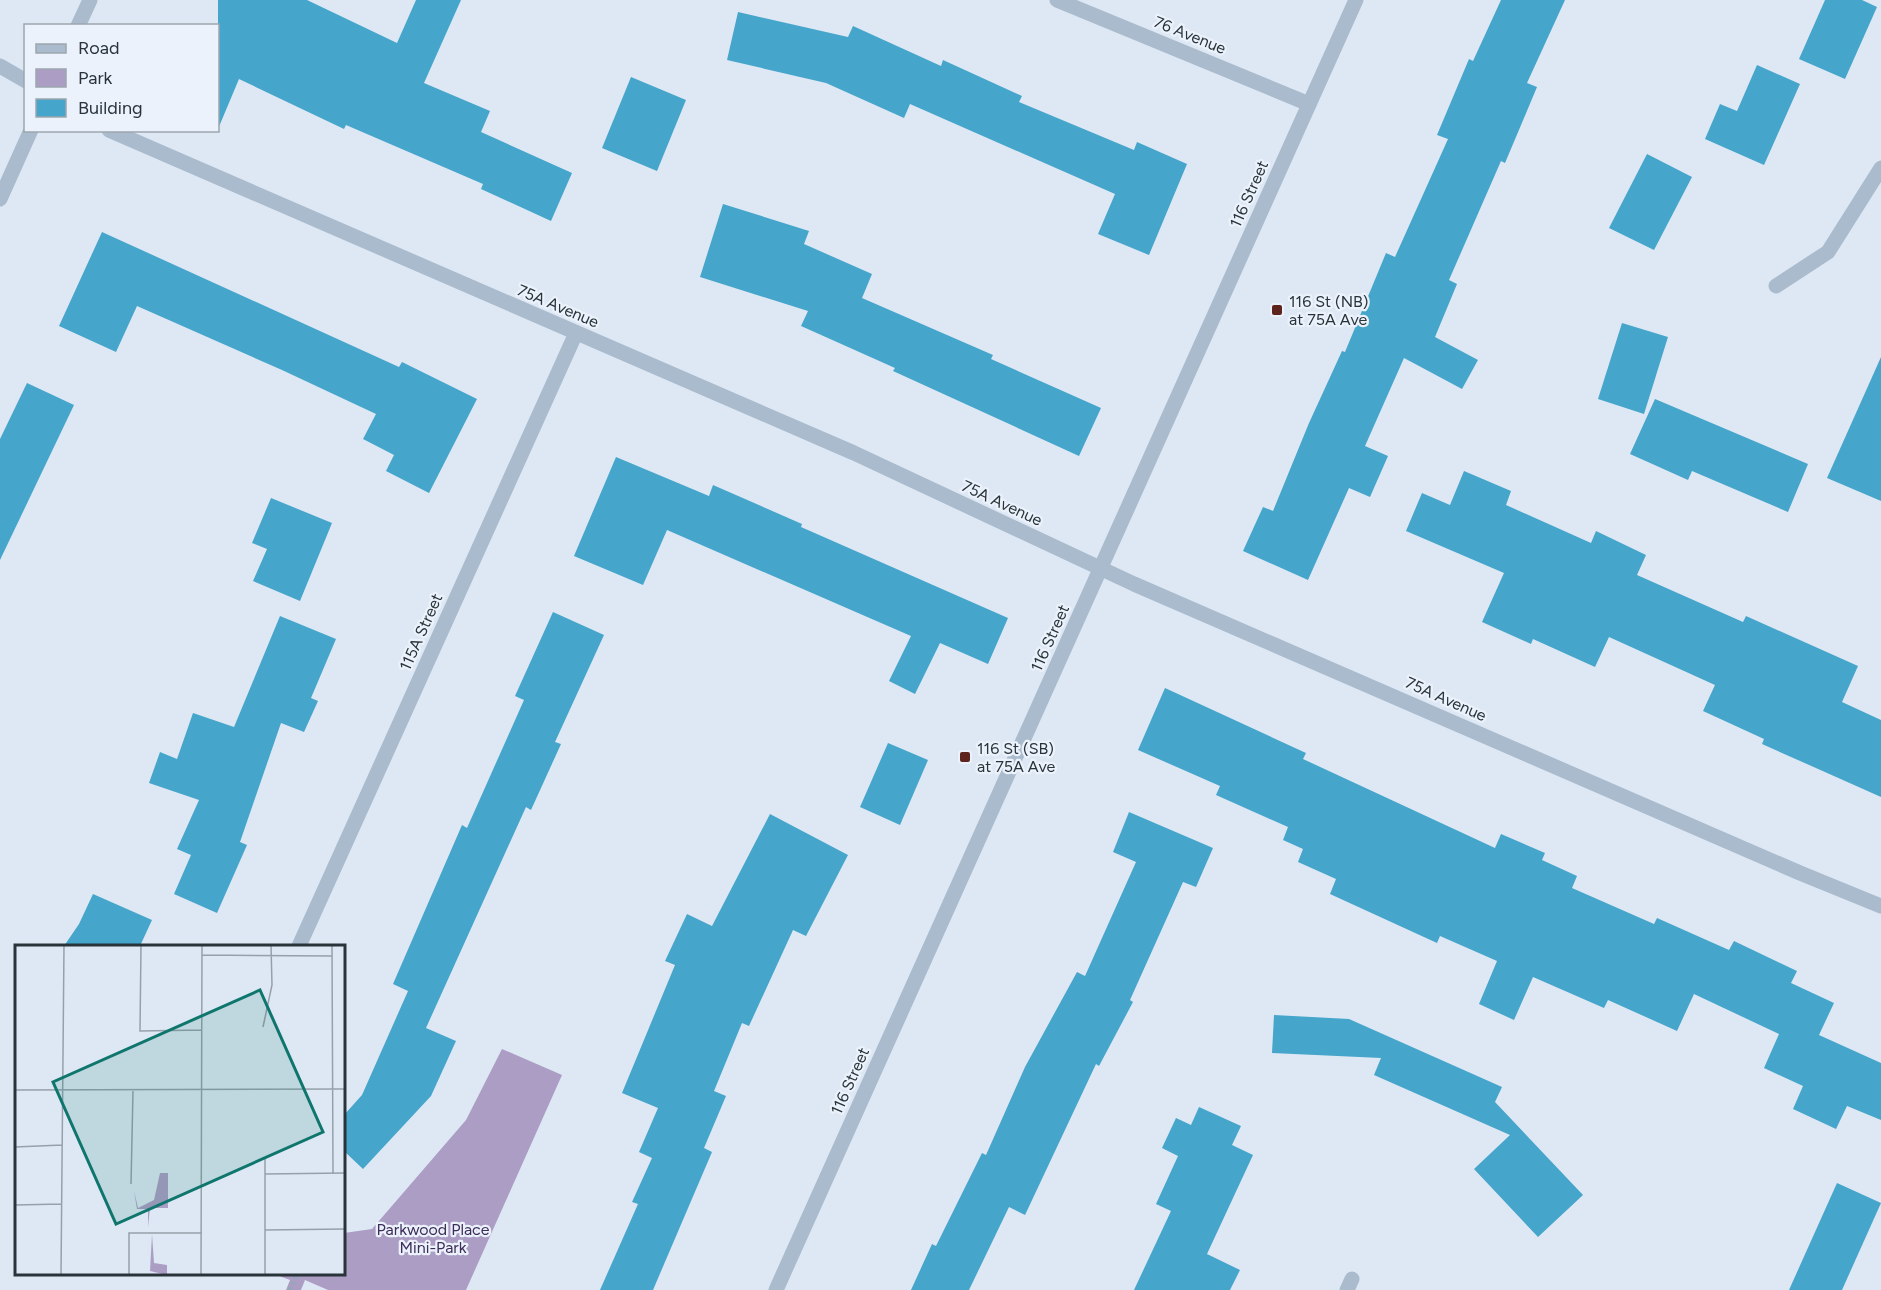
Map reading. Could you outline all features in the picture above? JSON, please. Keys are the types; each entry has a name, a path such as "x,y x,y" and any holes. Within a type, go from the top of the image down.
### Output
{"street":[{"path":"79,24 90,0"},
{"name":"76 Avenue","path":"1058,0 1309,104"},
{"name":"116 Street","path":"776,1290 1356,0"},
{"path":"0,66 24,80"},
{"path":"0,199 30,132"},
{"name":"75A Avenue","path":"115,132 854,453 1101,569 1881,906"},
{"path":"1776,286 1828,252 1881,168"},
{"name":"115A Street","path":"299,945 576,333"}],"path":[{"path":"290,1290 297,1275"}],"green space":[{"name":"Parkwood Place Mini-Park","path":"502,1049 562,1075 466,1290 328,1290 305,1280 301,1290 286,1290 290,1280 277,1275 345,1275 345,1233 372,1229 466,1120"}],"building":[{"path":"218,0 307,0 397,43 416,0 461,0 424,83 490,111 481,132 572,173 551,221 481,189 483,184 346,125 344,129 239,79 219,127"},
{"path":"1501,0 1565,0 1527,83 1537,87 1505,163 1501,161 1449,280 1457,284 1435,337 1478,360 1462,389 1404,358 1365,446 1388,456 1370,497 1349,488 1308,580 1243,551 1263,507 1273,511 1309,423 1342,351 1345,352 1386,253 1395,257 1448,139 1437,135 1469,59 1473,61"},
{"path":"1825,0 1862,0 1877,7 1845,79 1799,59"},
{"path":"738,12 848,37 853,26 941,66 943,60 1022,96 1019,102 1134,150 1137,142 1187,164 1149,255 1098,234 1115,194 910,104 904,118 826,83 727,60"},
{"path":"1757,65 1800,84 1764,165 1705,139 1720,104 1737,111"},
{"path":"631,77 686,100 657,171 602,148"},
{"path":"1647,154 1692,177 1654,250 1609,228"},
{"path":"723,204 809,231 804,244 872,274 862,298 993,355 991,359 1101,408 1079,456 801,326 808,311 700,277"},
{"path":"102,232 399,367 402,362 477,399 429,493 386,471 394,455 363,439 376,414 282,370 137,306 116,352 59,326"},
{"path":"1622,323 1668,337 1644,414 1598,399"},
{"path":"1881,357 1881,501 1827,478"},
{"path":"27,383 74,405 0,560 0,439"},
{"path":"1655,399 1808,464 1788,512 1692,471 1688,480 1630,454"},
{"path":"616,457 709,496 713,485 802,524 801,527 1008,618 988,664 940,643 915,694 889,681 911,636 667,530 643,585 574,556"},
{"path":"1464,471 1511,491 1506,505 1591,543 1596,531 1646,555 1637,575 1743,622 1746,616 1858,666 1842,702 1881,720 1881,797 1762,744 1764,739 1703,711 1715,685 1609,637 1595,667 1533,639 1531,644 1482,622 1504,573 1406,531 1422,493 1450,505"},
{"path":"271,498 332,523 300,601 253,581 267,549 252,543"},
{"path":"553,612 604,635 555,742 561,744 531,810 526,807 426,1028 456,1041 431,1096 363,1169 345,1152 345,1114 362,1095 408,991 393,984 462,825 467,828 524,700 515,696"},
{"path":"280,616 336,639 311,698 318,701 304,732 281,723 240,842 247,845 217,913 174,894 191,855 177,849 199,800 149,783 160,752 177,759 193,713 234,727"},
{"path":"1165,688 1306,753 1303,759 1495,848 1501,834 1545,853 1542,860 1577,876 1572,888 1654,924 1657,918 1729,950 1734,941 1797,971 1791,983 1834,1003 1819,1035 1881,1063 1881,1120 1847,1106 1836,1129 1793,1109 1803,1086 1764,1068 1779,1034 1694,994 1677,1031 1608,1000 1604,1008 1533,977 1514,1020 1479,1004 1497,961 1440,936 1437,943 1330,894 1336,879 1298,862 1303,849 1283,840 1288,827 1216,795 1220,786 1138,750"},
{"path":"888,743 928,760 900,825 860,807"},
{"path":"1129,812 1213,848 1196,887 1183,882 1130,1000 1133,1002 1099,1066 1096,1064 1025,1215 1009,1207 969,1290 911,1290 932,1244 936,1246 982,1153 986,1155 1025,1067 1077,972 1085,976 1136,862 1113,852"},
{"path":"770,814 848,855 806,936 793,930 749,1026 742,1023 714,1091 726,1096 704,1148 712,1152 653,1290 600,1290 638,1204 632,1202 652,1158 639,1152 658,1108 622,1093 675,965 665,961 687,914 712,926"},
{"path":"93,894 152,920 140,945 65,945 79,924"},
{"path":"1274,1015 1349,1019 1502,1087 1495,1102 1583,1195 1538,1237 1474,1169 1510,1135 1374,1075 1381,1058 1272,1053"},
{"path":"1199,1107 1241,1126 1232,1145 1253,1155 1207,1254 1240,1270 1230,1290 1134,1290 1171,1211 1156,1204 1178,1156 1162,1148 1176,1118 1191,1125"},
{"path":"1837,1183 1881,1203 1842,1290 1789,1290"}],"place":[{"name":"116 St (NB) at 75A Ave","path":"1277,310"},
{"name":"116 St (SB) at 75A Ave","path":"965,757"}]}
